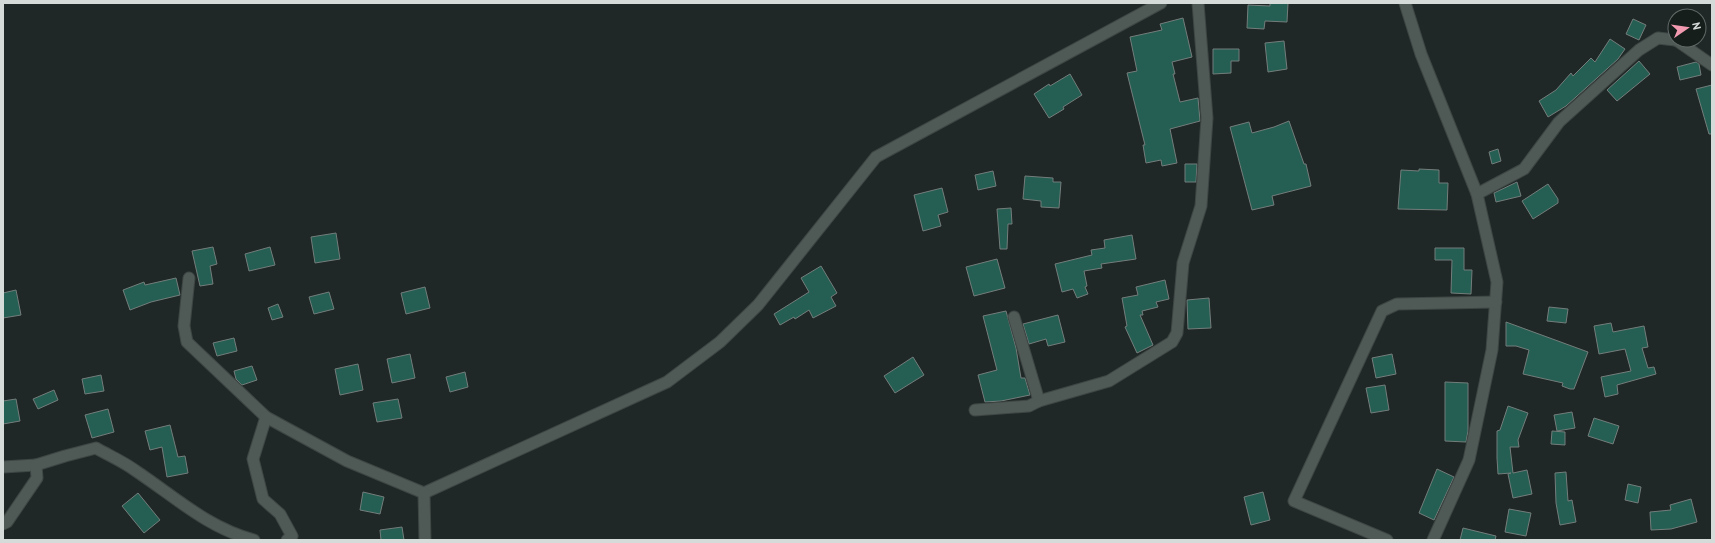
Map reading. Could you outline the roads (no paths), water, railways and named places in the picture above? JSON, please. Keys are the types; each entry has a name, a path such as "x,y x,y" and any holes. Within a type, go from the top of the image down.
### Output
{"street":[{"path":"189,278 184,326 187,342 266,417 347,461 424,493 668,382 720,342 758,305 876,157 1161,3"},
{"path":"975,410 1029,406 1039,401 1108,381 1172,342 1177,333 1183,264 1201,206 1207,118 1198,3"},
{"path":"1405,3 1421,54 1477,194 1497,282 1492,350 1469,460 1432,540"},
{"path":"1477,194 1524,168 1559,122 1639,50 1658,38 1667,39"},
{"path":"1687,48 1712,65"},
{"path":"1387,540 1294,502 1382,311 1397,304 1496,302"},
{"path":"1014,317 1039,401"},
{"path":"266,417 253,460 263,499 280,514 292,536 287,540"},
{"path":"3,467 36,465 96,448 135,470 195,514 234,535 254,540"},
{"path":"3,524 7,522 37,478 36,465"},
{"path":"424,493 425,540"}]}
